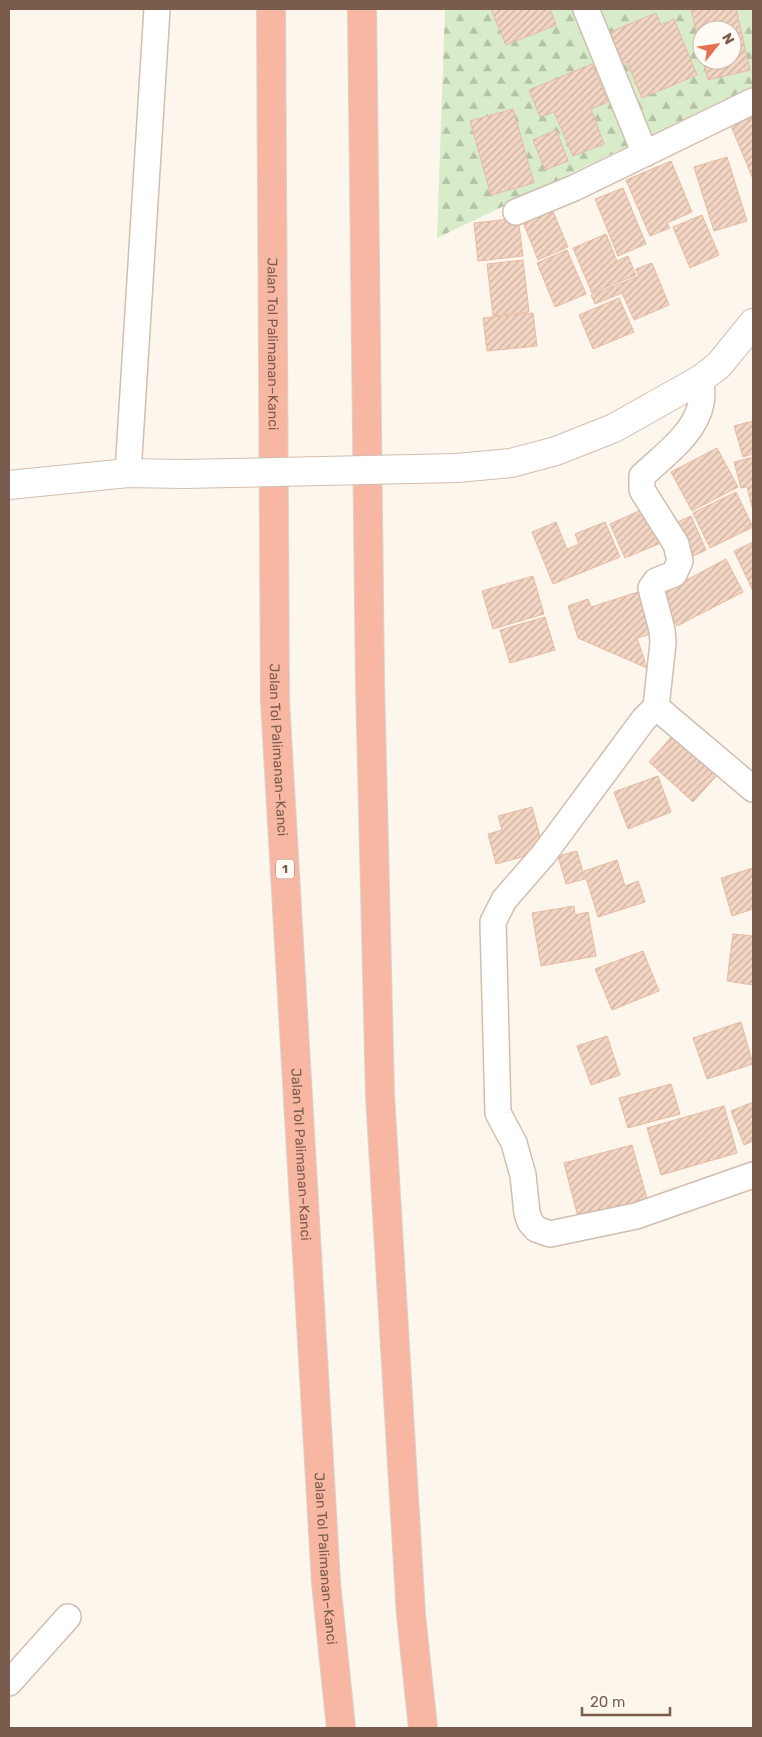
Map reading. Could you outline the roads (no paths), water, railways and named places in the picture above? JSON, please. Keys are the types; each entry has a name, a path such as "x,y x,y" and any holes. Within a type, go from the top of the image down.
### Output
{"highway":[{"name":"Jalan Tol Palimanan–Kanci","path":"271,9 275,701 326,1582 341,1728"},
{"path":"362,9 370,684 380,1095 410,1615 423,1728"}],"street":[{"path":"128,473 157,9"},
{"path":"586,9 645,154"},
{"path":"516,212 574,188 753,101"},
{"path":"9,486 128,473 184,474 457,468 511,463 556,451 614,428 701,379 719,364 753,323"},
{"path":"701,379 701,403 695,420 679,441 642,476 642,490 676,544 680,560 674,574 656,581 651,588 662,630 663,643 656,707 644,719 544,854 498,910 494,922 498,1113 514,1143 523,1175 526,1213 536,1229 542,1233 550,1234 636,1216 753,1175"},
{"path":"656,707 753,789"},
{"path":"9,1683 68,1616"}]}
